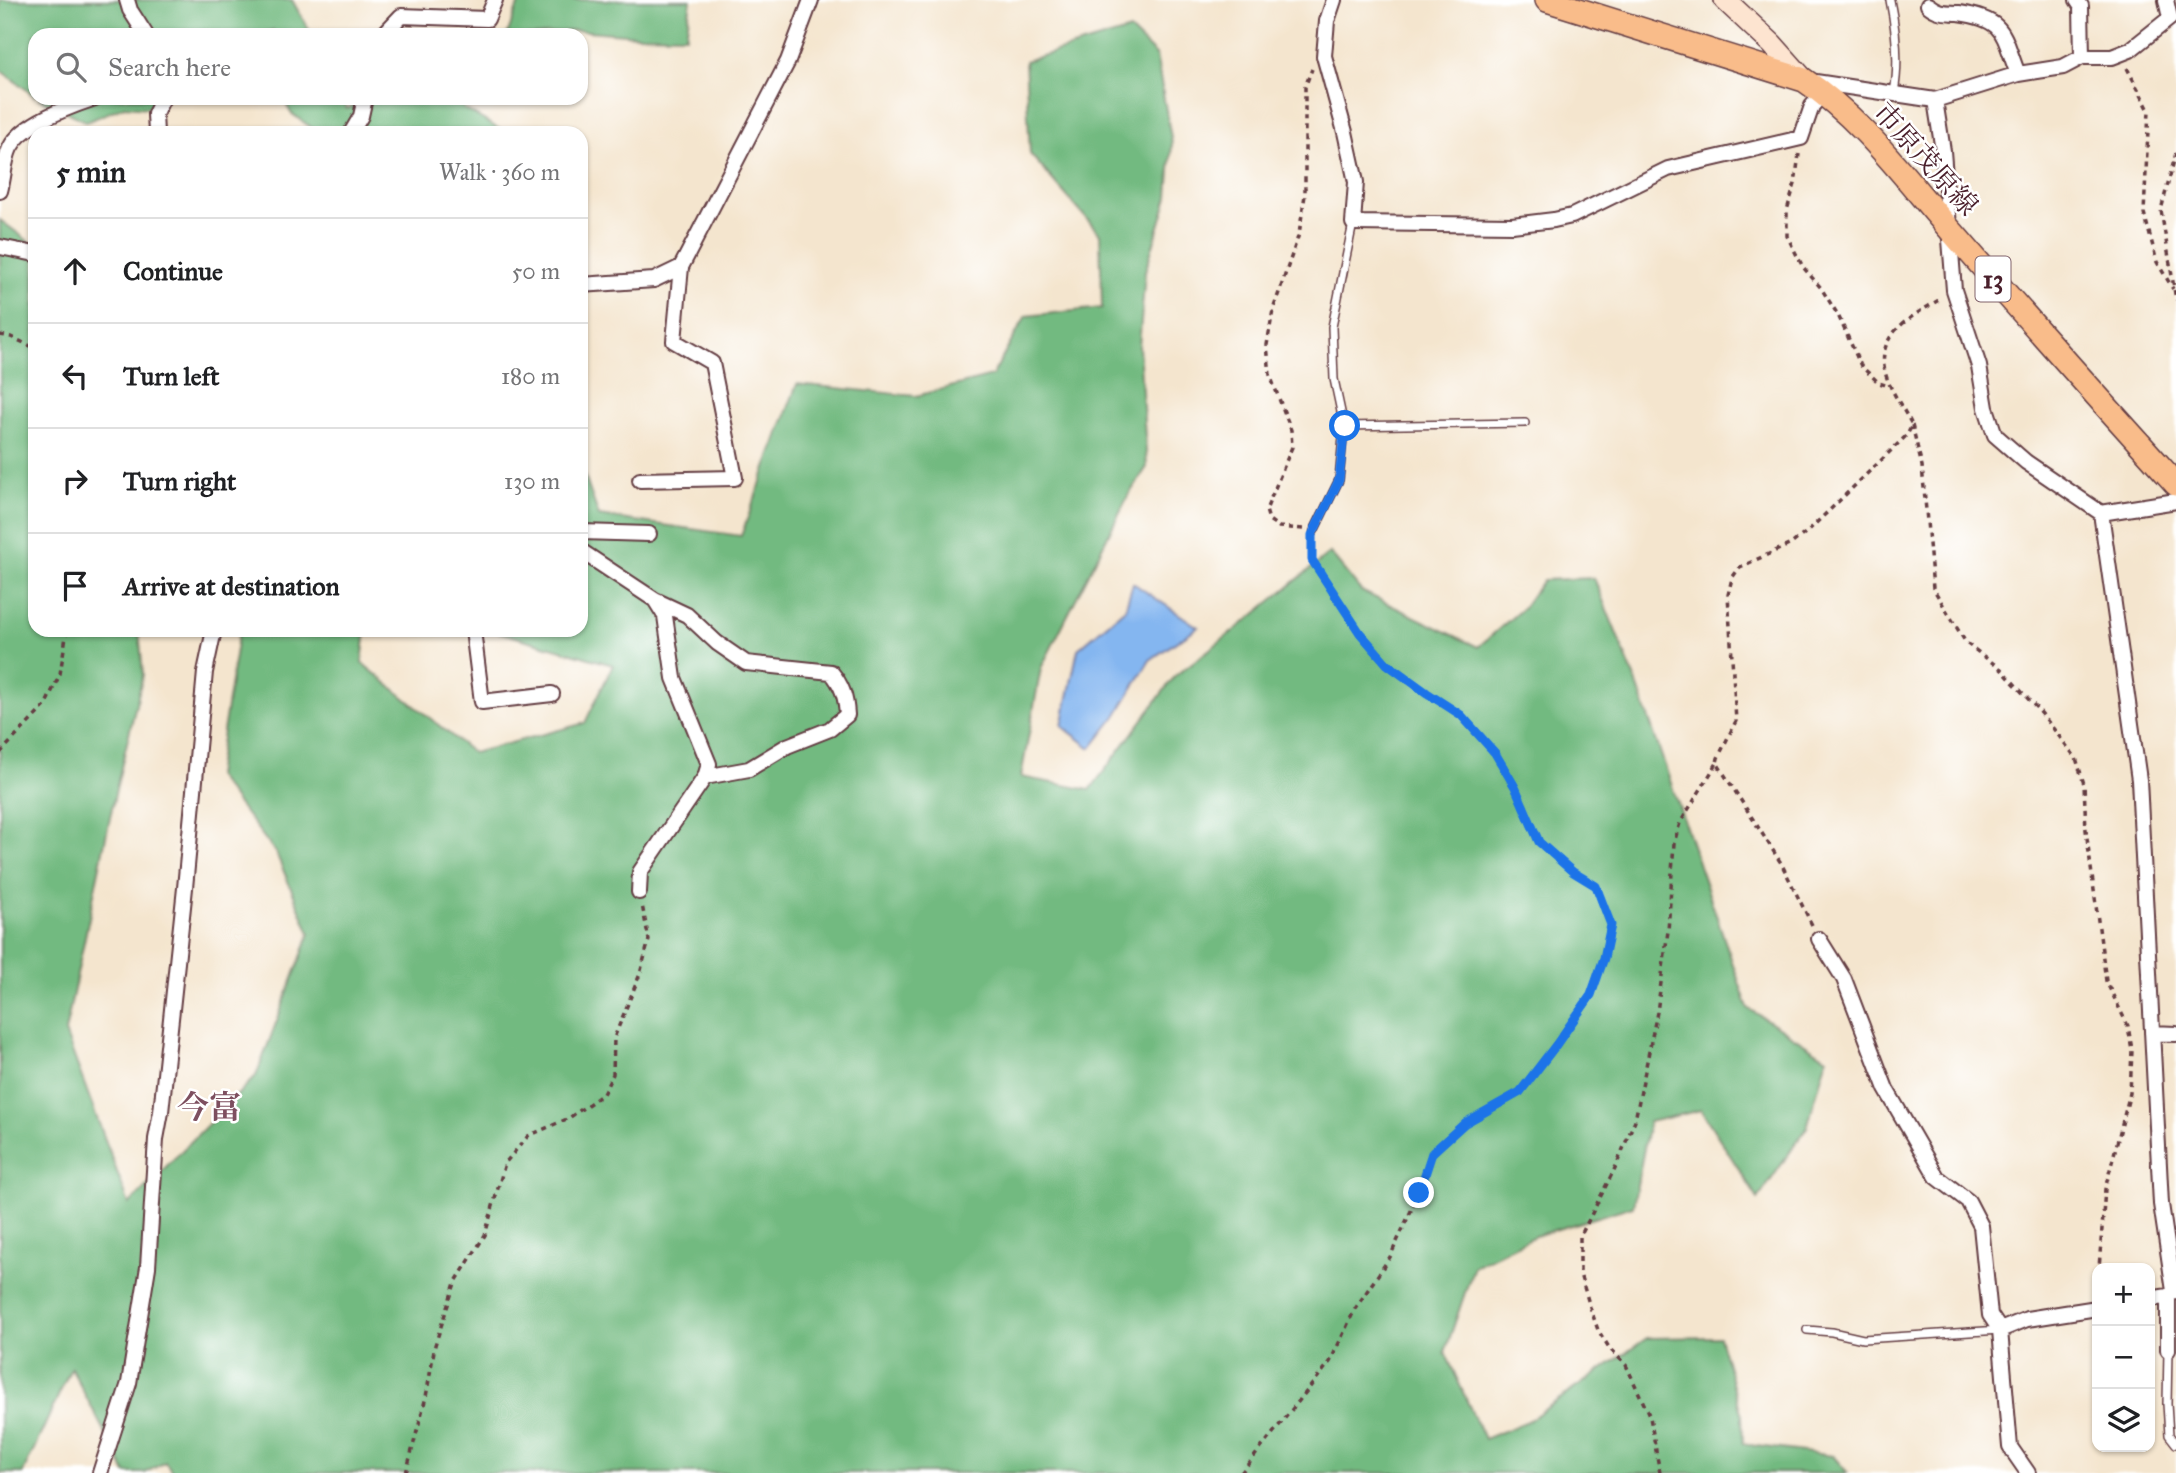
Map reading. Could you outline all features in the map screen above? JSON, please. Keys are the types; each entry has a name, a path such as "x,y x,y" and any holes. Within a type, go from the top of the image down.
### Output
{"main road":[{"name":"市原茂原線","path":"1548,0 1804,80 1823,93 1881,149 2176,484"},
{"path":"1725,0 1772,44 1804,80"}],"street":[{"path":"127,0 142,28"},
{"path":"390,28 401,16 487,19 495,0"},
{"path":"640,480 735,478 712,363 674,341 681,267 788,61 811,0"},
{"path":"1334,0 1327,21 1324,56 1356,182 1353,223 1512,225 1572,216 1668,169 1801,138 1812,106 1823,93"},
{"path":"2077,0 2081,6 2082,57"},
{"path":"1804,80 1935,100 2018,74 2063,67 2082,57 2112,57 2130,50 2170,18 2166,0"},
{"path":"1928,5 1938,13 1983,17 2000,27 2018,74"},
{"path":"1935,100 1943,152 1954,290 1979,366 1986,408 1995,435 2026,462 2101,513 2176,501"},
{"path":"34,126 75,105"},
{"path":"156,126 155,114 159,105"},
{"path":"355,126 363,105"},
{"path":"0,191 10,147 21,133 28,129"},
{"path":"0,247 28,253"},
{"path":"588,285 654,280 681,267"},
{"path":"2101,513 2139,780 2161,1205 2172,1292 2168,1350"},
{"path":"588,532 649,534"},
{"path":"588,556 655,600 687,615 717,643 746,663 831,672 840,683 847,715 830,729 787,746 749,769 705,777"},
{"path":"639,892 640,872 705,777 709,764 674,678 665,616 655,600"},
{"path":"100,1473 129,1383 148,1267 156,1139 185,888 205,672 212,637"},
{"path":"474,637 482,702 552,694"},
{"path":"1819,939 1844,979 1886,1089 1937,1177 1968,1202 1980,1226 1990,1315 2000,1330 2010,1447 2028,1473"},
{"path":"2152,1033 2176,1034"},
{"path":"2155,1297 2172,1292"},
{"path":"2000,1330 2027,1319 2092,1309"}],"lane":[{"path":"1890,0 1895,27 1897,75 1894,93"},
{"path":"1314,531 1339,480 1345,426 1334,379 1332,327 1353,223"},
{"path":"1345,426 1525,423"},
{"path":"1807,1330 1863,1339 2000,1330"},
{"path":"2168,1350 2169,1435 2176,1444"}],"path":[{"path":"2120,54 2149,110 2144,213 2157,262 2173,289"},
{"path":"1241,1473 1330,1362 1355,1309 1390,1256 1419,1193 1432,1153 1465,1123 1520,1092 1591,995 1604,958 1611,925 1596,886 1573,872 1539,842 1515,787 1495,753 1461,715 1387,664 1360,633 1312,560 1314,531 1279,527 1269,520 1266,510 1292,447 1290,430 1270,375 1267,345 1273,310 1299,234 1305,195 1305,87 1313,67 1324,56"},
{"path":"1801,138 1795,184 1787,210 1787,236 1803,267 1821,288 1838,315 1861,366 1879,383 1891,387"},
{"path":"2176,153 2161,210 2176,300"},
{"path":"1954,290 1907,319 1892,332 1887,341 1887,380 1912,425 1922,466 1933,588 1966,643 2001,669 2051,725 2076,758 2084,784 2086,830 2106,981 2128,1026 2132,1050 2130,1093 2105,1189 2099,1263"},
{"path":"0,335 28,345"},
{"path":"1660,1473 1650,1417 1626,1365 1610,1349 1598,1330 1590,1307 1580,1274 1580,1237 1616,1166 1635,1120 1657,1012 1668,931 1674,843 1680,823 1717,763 1736,721 1728,595 1732,578 1740,567 1791,544 1808,531 1907,435 1912,425"},
{"path":"0,753 46,706 60,674 66,637"},
{"path":"1717,763 1781,863 1819,939"},
{"path":"405,1473 426,1397 435,1345 455,1283 485,1235 505,1163 528,1136 569,1118 603,1094 613,1074 614,1038 640,974 649,940 639,892"}],"green space":[{"path":"0,0 292,0 308,28 28,28 28,91 0,70"},
{"path":"520,0 691,0 686,36 588,31 588,28 510,28"},
{"path":"1130,30 1156,55 1172,143 1168,197 1145,272 1139,347 1147,467 1128,496 1041,668 1021,777 1090,790 1175,676 1330,553 1361,591 1478,647 1523,608 1543,580 1594,578 1637,684 1748,1008 1827,1058 1807,1127 1758,1199 1701,1110 1649,1122 1633,1206 1535,1236 1474,1266 1445,1352 1484,1439 1528,1421 1647,1338 1719,1337 1742,1416 1743,1444 1833,1456 1848,1473 174,1473 165,1462 145,1473 126,1473 71,1368 23,1473 0,1473 0,220 28,241 28,637 140,637 143,675 65,1032 129,1204 256,1076 310,933 276,853 216,776 238,637 365,637 362,663 473,753 585,723 613,665 516,637 588,637 588,485 599,516 741,536 797,384 916,396 992,376 1026,316 1102,308 1100,234 1030,154 1025,61"},
{"path":"52,105 151,105 149,108 124,106 87,122"},
{"path":"287,105 345,105 347,109 355,105 463,105 463,108 494,126 309,126 291,113"}],"water":[{"path":"1133,583 1198,627 1150,660 1116,716 1091,748 1062,726 1078,649 1125,609"}],"district":[{"name":"今富","path":"209,1107"}],"route":[{"path":"1345,426 1339,480 1312,535 1312,560 1360,633 1387,664 1461,715 1495,753 1515,787 1539,842 1573,872 1596,886 1611,925 1604,958 1591,995 1556,1045 1520,1092 1465,1123 1432,1153 1419,1193"}]}
